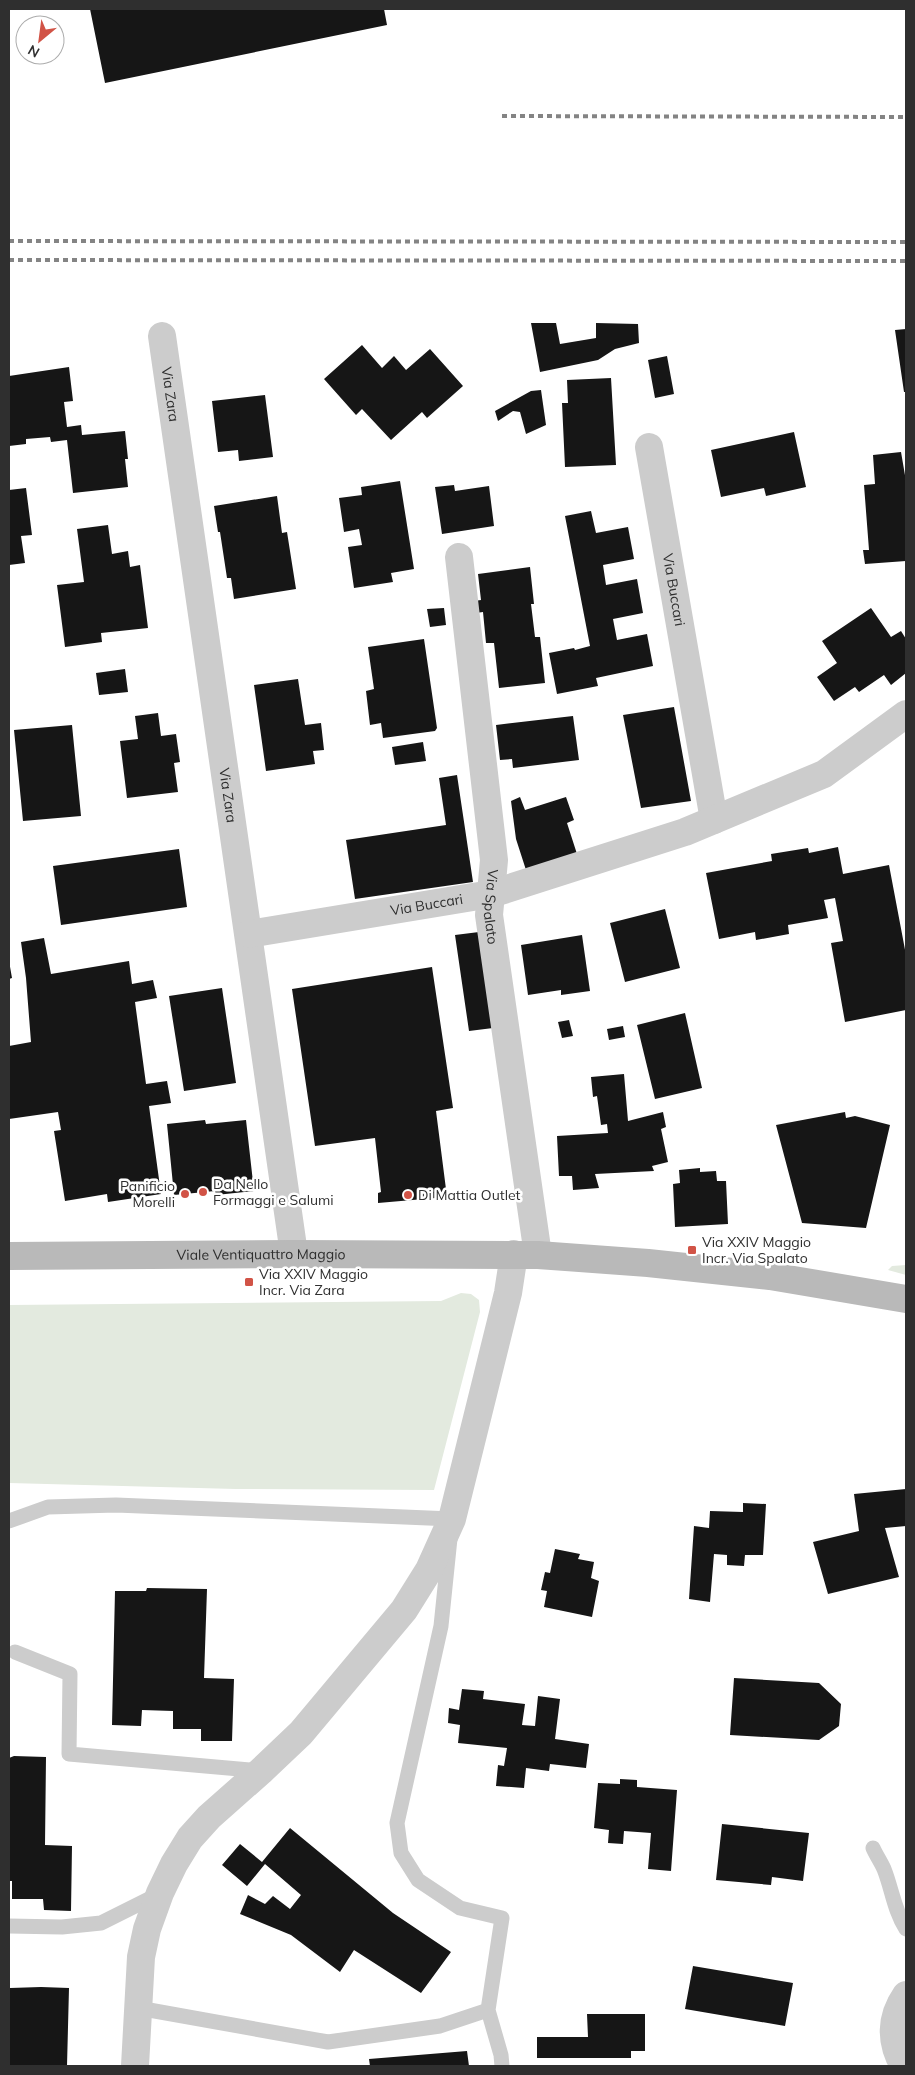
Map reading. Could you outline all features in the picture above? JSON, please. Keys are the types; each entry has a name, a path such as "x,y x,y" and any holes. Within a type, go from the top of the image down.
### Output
{"street":[{"name":"Via Zara","path":"162,336 294,1254"},
{"name":"Via Buccari","path":"649,448 714,820"},
{"name":"Via Spalato","path":"135,2066 141,1957 147,1929 160,1893 174,1864 190,1838 209,1817 301,1734 404,1610 430,1570 452,1519 508,1293 526,1255 489,915 494,860 459,557"},
{"name":"Via Buccari","path":"249,934 491,894 685,832 824,774 906,714"},
{"name":"Viale Ventiquattro Maggio","path":"9,1256 526,1255 648,1263 761,1275 861,1293"},
{"path":"861,1293 906,1299"},
{"path":"861,1293 906,1306"},
{"path":"904,2066 895,2050 892,2035 897,2012 906,1995"}],"lane":[{"path":"9,1521 48,1507 116,1504 452,1519 441,1626 397,1823 401,1854 418,1880 460,1908 502,1918 488,2010 501,2055 502,2066"},
{"path":"15,1652 70,1674 69,1754 261,1771"},
{"path":"873,1848 884,1869 892,1899 906,1928"},
{"path":"9,1926 62,1927 101,1923 160,1893"},
{"path":"138,2008 328,2042 440,2026 488,2010"}],"shaded area":[{"path":"906,1265 906,1275 888,1270 892,1266"},
{"path":"461,1293 471,1294 479,1300 480,1312 434,1490 236,1489 9,1483 9,1305 441,1301"}],"building":[{"path":"90,9 384,9 387,25 105,83"},
{"path":"531,323 556,323 560,344 596,338 596,323 638,324 639,343 615,349 598,360 540,372"},
{"path":"906,329 906,392 904,392 895,330"},
{"path":"362,345 382,368 394,356 406,370 430,349 463,386 427,418 422,412 391,440 362,409 356,415 324,379"},
{"path":"667,356 674,394 655,398 648,360"},
{"path":"69,367 73,401 64,402 67,427 81,425 82,435 125,431 128,487 73,493 67,440 51,442 50,437 26,439 26,444 9,446 9,376"},
{"path":"611,378 616,465 565,467 562,403 568,403 567,380"},
{"path":"541,390 546,425 526,434 520,412 513,411 498,421 495,411 531,391"},
{"path":"265,395 273,457 239,461 238,450 218,452 212,401"},
{"path":"794,432 806,487 766,496 764,488 721,497 711,450"},
{"path":"901,452 906,481 906,561 865,564 863,550 869,550 864,485 875,484 873,455"},
{"path":"400,481 414,569 391,573 393,582 354,588 348,547 362,545 359,529 344,532 339,498 362,495 361,487"},
{"path":"454,485 455,491 489,486 494,526 442,534 435,487"},
{"path":"26,488 32,535 21,536 25,563 9,565 9,490"},
{"path":"277,496 282,533 287,532 296,589 234,599 231,578 227,578 214,506"},
{"path":"591,511 596,533 628,527 634,559 603,565 606,585 637,579 643,613 613,619 617,640 647,634 653,666 596,678 598,686 557,694 549,653 590,646 565,516"},
{"path":"108,525 112,554 128,551 130,567 140,565 148,628 101,633 102,642 65,647 57,585 84,582 77,529"},
{"path":"530,567 534,604 531,604 535,637 540,637 545,683 499,688 494,643 486,643 483,612 476,613 474,601 481,600 478,574"},
{"path":"444,608 446,625 430,627 427,609"},
{"path":"871,608 891,637 901,631 906,639 906,673 891,685 884,675 859,692 855,687 834,701 817,677 837,663 822,641"},
{"path":"424,639 437,728 435,731 383,738 381,723 370,725 366,691 374,689 368,647"},
{"path":"125,669 128,692 99,695 96,673"},
{"path":"298,679 305,725 321,723 324,750 313,751 315,764 266,771 254,685"},
{"path":"674,707 691,801 641,808 623,715"},
{"path":"158,713 161,736 176,734 180,762 174,763 178,792 127,798 120,741 138,739 135,716"},
{"path":"573,716 579,760 513,768 512,759 500,760 496,725"},
{"path":"72,725 81,816 23,821 14,730"},
{"path":"423,742 426,761 395,765 392,747"},
{"path":"457,775 473,882 355,899 346,840 446,825 439,778"},
{"path":"520,797 525,810 566,797 574,820 567,823 577,854 526,870 516,839 511,801"},
{"path":"838,847 843,874 889,865 906,955 906,1010 845,1022 831,943 843,941 835,898 824,900 828,918 788,925 789,934 756,940 755,932 719,939 706,873 772,861 771,854 808,848 809,853"},
{"path":"179,849 187,907 61,925 53,866"},
{"path":"665,909 680,968 625,982 610,923"},
{"path":"479,932 493,1028 469,1031 455,935"},
{"path":"582,935 590,991 561,995 561,990 528,995 521,945"},
{"path":"44,938 51,974 129,961 132,984 153,980 157,998 135,1002 146,1084 167,1081 171,1103 149,1106 161,1194 108,1202 107,1194 65,1201 54,1131 61,1130 58,1112 9,1119 9,1046 31,1042 21,942"},
{"path":"9,961 12,978 9,979"},
{"path":"432,967 453,1108 436,1111 447,1197 378,1203 378,1193 381,1192 375,1138 315,1146 292,989"},
{"path":"222,988 236,1083 184,1091 169,996"},
{"path":"685,1013 702,1088 655,1099 637,1025"},
{"path":"569,1020 573,1036 562,1038 558,1022"},
{"path":"623,1026 625,1037 609,1040 607,1029"},
{"path":"624,1074 628,1121 663,1112 666,1127 661,1129 668,1162 652,1166 654,1171 595,1174 599,1188 573,1190 572,1176 559,1176 557,1136 608,1133 607,1124 601,1125 597,1096 593,1097 591,1077"},
{"path":"845,1112 846,1118 855,1116 890,1125 866,1228 802,1223 776,1125"},
{"path":"205,1120 206,1124 246,1120 254,1191 216,1195 215,1191 174,1195 167,1124"},
{"path":"700,1168 700,1172 716,1171 717,1181 726,1181 728,1224 675,1227 673,1184 680,1183 679,1170"},
{"path":"906,1489 906,1526 885,1528 899,1577 828,1594 813,1542 859,1531 854,1494"},
{"path":"743,1503 766,1504 763,1555 745,1555 744,1566 727,1565 727,1555 714,1554 710,1602 689,1599 694,1526 709,1528 710,1511 743,1512"},
{"path":"555,1549 580,1554 578,1559 594,1562 591,1578 599,1581 592,1617 544,1607 547,1591 541,1590 545,1572 550,1573"},
{"path":"147,1588 207,1589 204,1678 234,1679 232,1741 201,1741 201,1729 173,1729 173,1711 142,1710 141,1726 112,1725 115,1591 146,1591"},
{"path":"734,1678 819,1683 841,1704 839,1726 819,1740 730,1735"},
{"path":"462,1689 484,1691 483,1699 525,1704 522,1725 535,1726 538,1696 560,1699 555,1739 589,1744 586,1768 550,1764 549,1771 526,1768 524,1788 496,1786 498,1765 504,1766 507,1748 458,1743 460,1725 448,1723 449,1708 459,1710"},
{"path":"14,1756 46,1757 45,1845 72,1846 71,1911 44,1910 43,1899 12,1899 12,1881 9,1881 9,1758"},
{"path":"620,1779 637,1780 637,1787 677,1790 671,1871 648,1869 651,1833 624,1831 623,1844 608,1843 609,1830 594,1828 598,1783 620,1784"},
{"path":"722,1824 809,1833 803,1881 772,1877 771,1885 716,1880"},
{"path":"290,1828 393,1913 451,1952 421,1993 354,1950 340,1972 291,1935 240,1914 248,1895 265,1904 273,1896 290,1909 301,1895 265,1864 247,1886 222,1865 240,1844 262,1862"},
{"path":"693,1966 793,1983 785,2026 685,2009"},
{"path":"10,1988 69,1988 67,2066 9,2066"},
{"path":"587,2014 645,2014 645,2051 631,2051 631,2058 537,2058 537,2037 588,2037"},
{"path":"467,2051 469,2066 370,2066 369,2059"}],"railway":[{"path":"502,116 906,117"},
{"path":"9,241 906,242"},
{"path":"9,260 906,261"}],"place":[{"name":"Da Nello Formaggi e Salumi","path":"203,1192"},
{"name":"Panificio Morelli","path":"185,1194"},
{"name":"Di Mattia Outlet","path":"408,1195"},
{"name":"Via XXIV Maggio Incr. Via Spalato","path":"692,1250"},
{"name":"Via XXIV Maggio Incr. Via Zara","path":"249,1282"}]}
